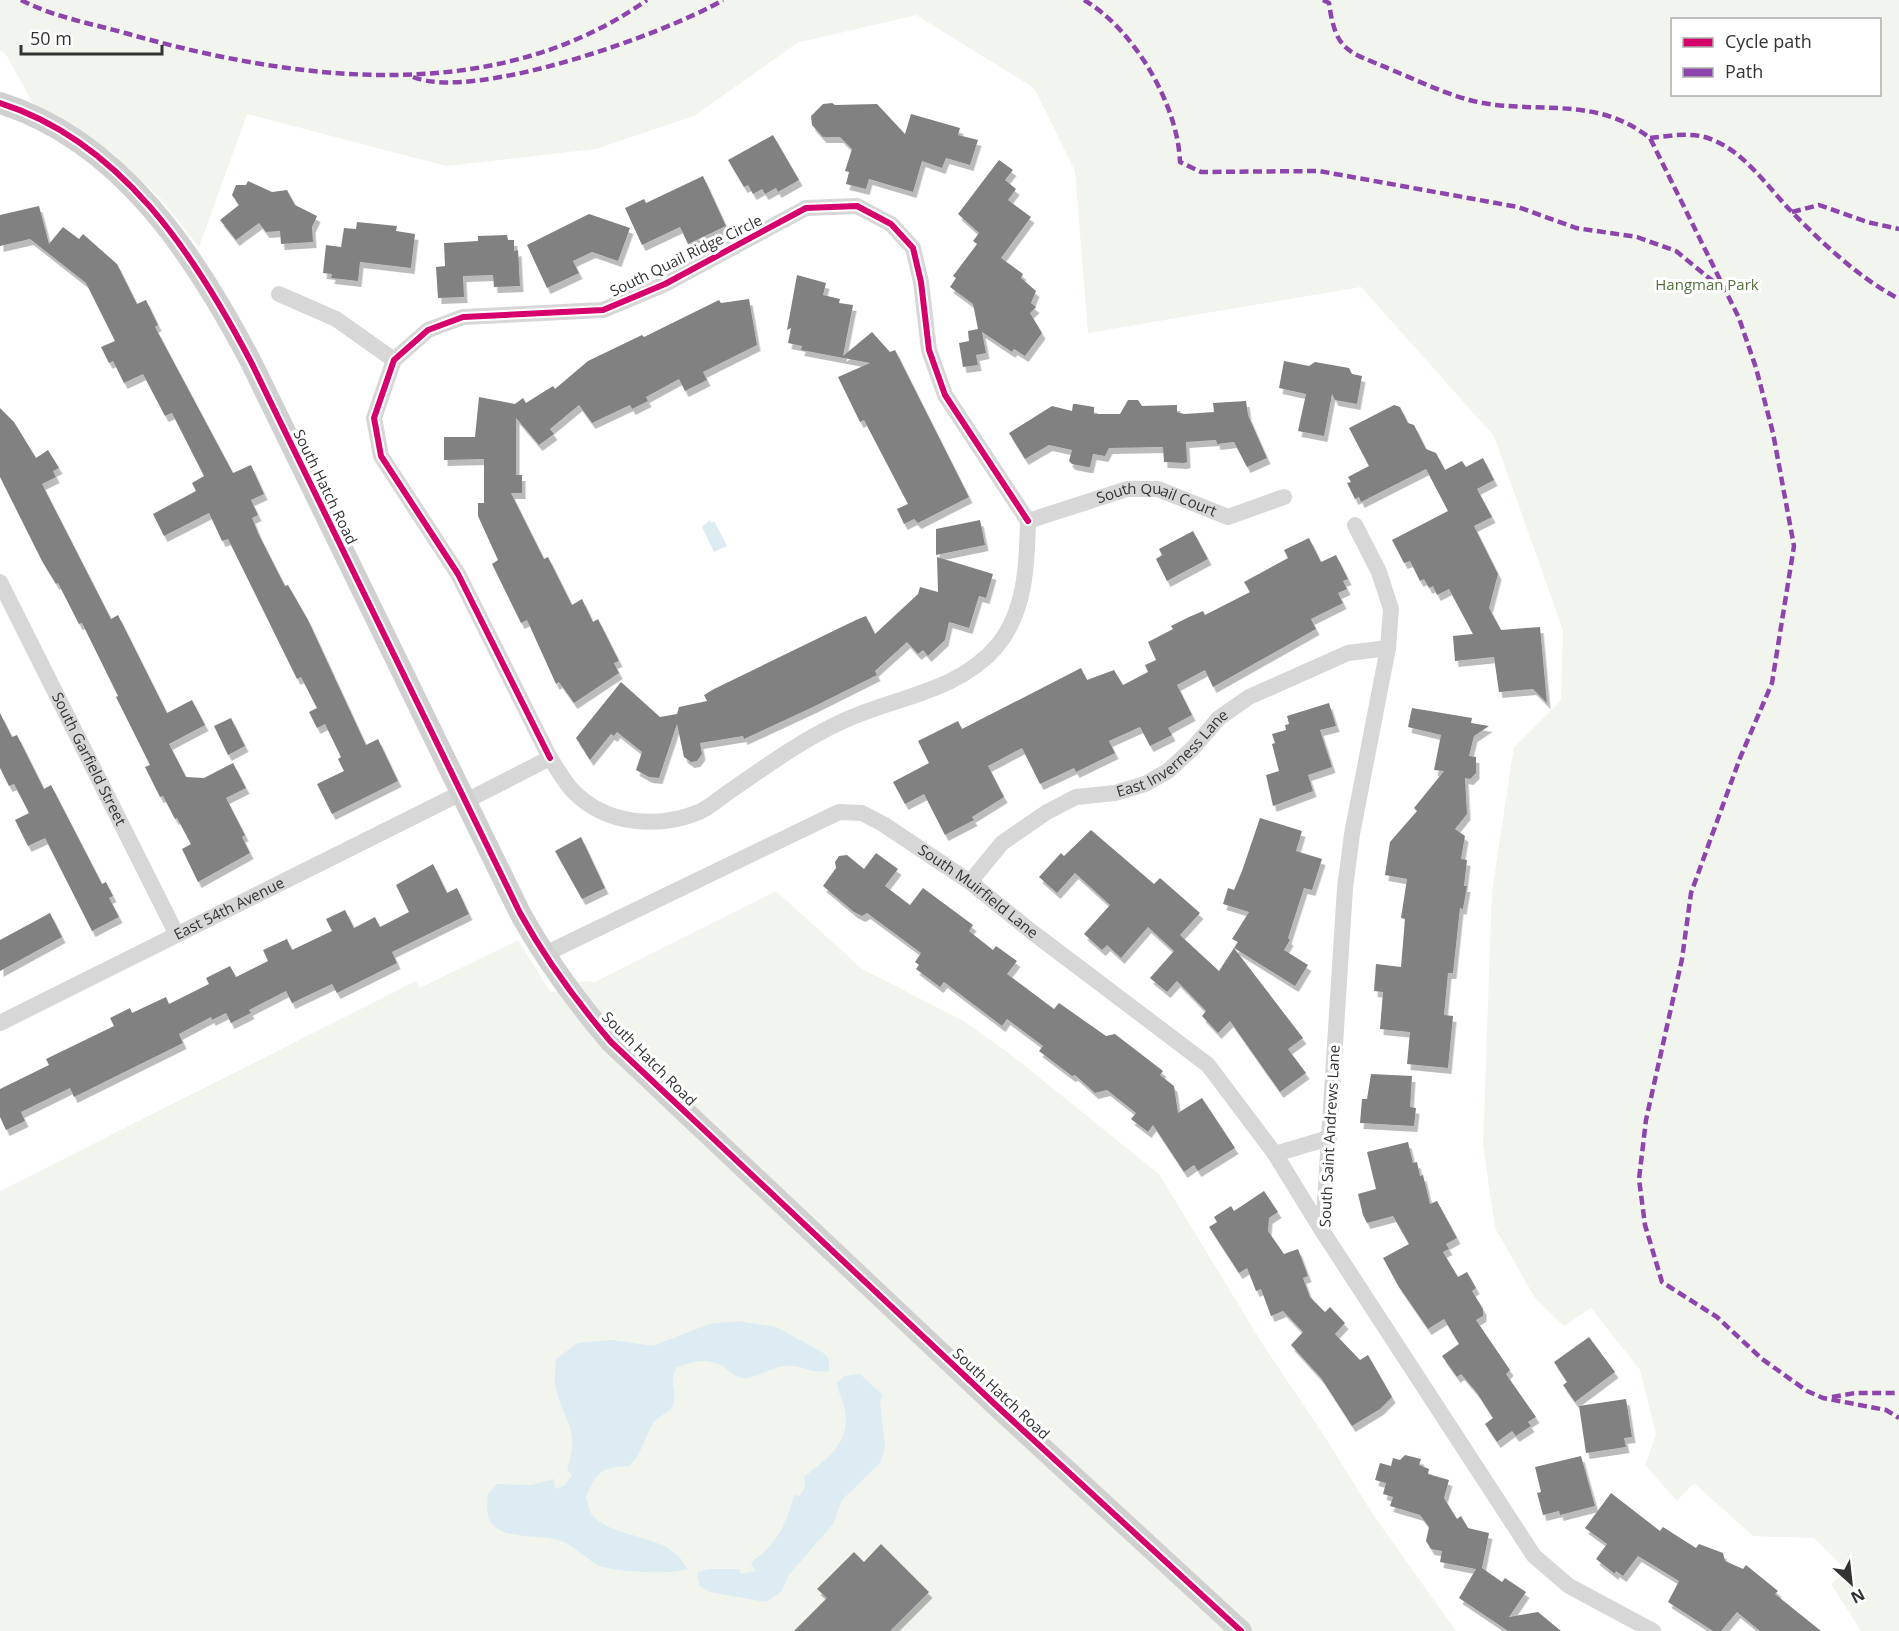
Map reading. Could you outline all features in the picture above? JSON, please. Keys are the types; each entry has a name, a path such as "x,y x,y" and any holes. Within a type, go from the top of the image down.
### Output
{"main road":[{"name":"South Hatch Road","path":"0,103 64,133 89,150 140,195 207,283 251,362 462,798 543,956 575,1000 611,1042 1001,1410 1241,1631"}],"street":[{"name":"South Quail Ridge Circle","path":"857,206 891,224 913,248 921,282 929,350 936,374 945,394 1028,521 1027,564 1019,606 998,645 965,674 928,691 858,714 820,732 701,811 673,820 645,822 619,820 595,808 573,791 550,758 458,574 381,456 374,418 394,360 428,330 463,317 603,310 665,284 806,208 857,206"},
{"path":"279,294 336,319 394,360"},
{"name":"South Quail Court","path":"1028,521 1127,489 1158,489 1228,517 1284,497"},
{"name":"South Saint Andrews Lane","path":"1355,525 1379,572 1391,609 1388,648 1348,867 1323,1232 1534,1556 1569,1586 1653,1631"},
{"name":"South Garfield Street","path":"0,582 177,935"},
{"name":"East Inverness Lane","path":"970,882 1002,843 1047,812 1076,797 1115,793 1145,784 1168,771 1193,748 1219,718 1249,697 1348,653 1388,648"},
{"name":"East 54th Avenue","path":"0,1023 177,935 550,758"},
{"name":"South Muirfield Lane","path":"543,956 839,812 862,813 883,824 970,882 1041,939 1208,1065 1275,1154 1323,1232"},
{"path":"1275,1154 1329,1138"}],"green space":[{"name":"Hangman Park","path":"0,0 1899,0 1899,1631 1861,1631 1831,1584 1846,1570 1814,1538 1753,1536 1694,1483 1677,1501 1645,1465 1656,1435 1640,1370 1591,1308 1564,1326 1535,1298 1495,1228 1483,1145 1492,891 1514,747 1561,700 1563,630 1494,436 1361,287 1088,333 1075,171 1034,88 916,15 797,43 694,116 596,149 446,166 247,114 199,247 160,198 111,152 34,105 5,53 0,50"},
{"path":"776,891 862,969 962,1020 1010,1054 1159,1174 1260,1340 1327,1440 1374,1516 1456,1631 0,1631 0,1191 416,981 420,988 518,940 551,993 583,981 595,982"}],"shaded area":[{"path":"710,520 711,523 714,521 727,546 714,552 702,527"},
{"path":"738,1321 776,1327 813,1347 825,1354 829,1360 829,1371 784,1366 744,1378 715,1363 703,1361 676,1368 673,1378 673,1405 654,1422 634,1461 629,1466 601,1472 586,1497 592,1515 602,1523 668,1549 679,1557 687,1569 657,1572 607,1568 600,1566 561,1541 507,1533 493,1525 488,1514 488,1494 497,1484 531,1485 554,1479 555,1489 564,1486 572,1475 567,1470 571,1454 571,1432 555,1383 556,1359 578,1343 612,1340 653,1346 709,1324"},
{"path":"860,1374 883,1395 880,1401 885,1447 880,1463 842,1500 833,1524 788,1576 782,1591 766,1602 710,1592 700,1586 697,1573 708,1569 739,1569 741,1574 755,1571 751,1562 767,1549 779,1533 794,1495 800,1496 805,1487 804,1477 830,1455 842,1439 846,1418 837,1383 844,1376"}],"building":[{"path":"823,104 835,105 877,104 905,134 911,114 960,128 958,135 978,140 970,165 946,158 942,168 922,161 913,192 869,179 866,189 846,184 849,172 845,171 852,149 840,137 823,137 812,125 811,116"},
{"path":"773,135 799,180 778,192 776,188 765,194 762,189 753,194 748,185 744,187 728,160"},
{"path":"999,160 1013,170 1005,180 1016,189 1008,200 1031,217 1001,258 1023,274 1021,278 1036,291 1031,303 1036,307 1030,313 1042,333 1025,356 1014,349 1012,352 982,332 986,353 976,355 978,365 963,367 959,343 969,341 968,331 978,329 973,304 950,287 956,278 953,276 977,244 973,241 979,233 958,214"},
{"path":"703,176 726,226 688,244 680,227 642,245 625,208 644,199 646,203"},
{"path":"248,181 272,192 287,190 295,205 317,216 312,227 313,242 281,244 280,231 266,232 259,223 236,240 220,220 239,205 232,195 236,185 246,185"},
{"path":"39,206 49,244 63,227 79,239 83,234 117,264 137,304 146,300 158,325 155,327 233,473 251,465 264,494 251,500 258,515 252,518 259,535 285,586 288,585 308,620 366,745 378,739 398,781 332,814 317,784 344,771 338,759 341,757 325,724 317,728 309,712 317,708 301,677 297,679 228,539 222,541 209,513 164,536 153,514 196,491 192,483 204,476 172,413 165,416 143,374 124,383 113,361 109,363 101,347 115,341 86,283 30,239 0,246 0,215"},
{"path":"589,214 630,228 618,261 592,252 573,261 579,273 547,288 527,245"},
{"path":"357,222 397,226 396,231 415,234 411,268 360,262 358,281 331,278 332,274 323,273 326,245 341,247 344,228 356,229"},
{"path":"507,235 508,240 514,240 514,251 518,250 520,286 494,287 493,275 463,276 464,297 438,298 436,267 445,266 444,243 478,241 478,236"},
{"path":"797,275 826,283 823,295 840,299 839,303 853,305 843,356 872,332 890,352 895,350 969,497 918,523 914,519 904,524 897,509 908,504 864,420 860,422 838,377 870,363 801,350 802,346 788,343 791,328 787,330"},
{"path":"749,299 757,345 703,372 707,380 685,391 679,379 646,397 648,401 632,409 630,405 592,423 579,405 550,429 554,434 539,445 516,418 516,475 522,475 522,493 511,493 544,559 548,557 572,605 582,599 593,622 598,619 619,661 614,663 619,673 574,703 559,682 556,684 527,620 521,623 492,564 498,560 478,516 478,503 484,503 484,459 444,460 444,437 475,437 479,397 515,404 523,398 526,403 553,386 555,389 588,361 642,335 644,337 719,300 721,303"},
{"path":"1284,361 1309,366 1315,362 1349,368 1352,374 1362,376 1357,404 1335,400 1332,394 1324,436 1298,431 1306,394 1279,388"},
{"path":"1128,400 1138,400 1142,406 1177,405 1177,412 1184,414 1214,412 1213,403 1246,401 1248,415 1267,458 1247,467 1234,442 1217,444 1216,440 1186,442 1187,462 1184,463 1164,462 1163,447 1109,448 1105,456 1093,454 1090,467 1087,467 1072,464 1069,461 1072,450 1049,445 1025,459 1009,433 1052,406 1072,411 1073,404 1076,404 1094,407 1094,414 1120,414"},
{"path":"1394,405 1400,407 1408,423 1414,425 1426,449 1436,453 1445,470 1462,461 1466,467 1483,458 1494,480 1477,489 1492,517 1474,526 1498,574 1489,608 1501,630 1540,627 1547,703 1533,689 1499,692 1494,657 1455,661 1453,636 1473,634 1449,589 1437,595 1433,586 1429,588 1424,579 1420,581 1410,561 1404,563 1392,540 1448,511 1426,469 1361,502 1359,497 1355,499 1347,483 1351,482 1348,477 1369,466 1349,428"},
{"path":"0,408 14,422 36,458 48,450 59,468 53,471 56,477 42,484 111,619 118,615 167,713 192,700 205,725 169,744 186,777 204,778 233,763 246,788 226,798 245,835 242,837 250,853 198,882 182,849 191,844 163,796 160,797 145,767 150,765 82,623 79,624 58,583 56,584 42,561 0,477"},
{"path":"980,520 985,545 936,555 936,529"},
{"path":"1193,531 1208,559 1167,581 1156,559 1162,555 1159,549"},
{"path":"1309,538 1321,562 1336,555 1348,579 1343,581 1347,589 1338,593 1343,603 1311,619 1316,629 1213,687 1205,670 1177,685 1192,715 1168,728 1172,735 1150,746 1140,727 1109,741 1115,753 1076,772 1074,768 1040,784 1022,748 988,766 1004,797 972,817 974,820 945,835 924,794 905,804 893,782 929,763 918,741 958,721 962,729 1081,668 1087,680 1114,670 1123,685 1148,672 1145,665 1156,660 1148,642 1173,629 1171,626 1189,617 1203,611 1205,615 1250,592 1244,582 1288,558 1284,550"},
{"path":"937,557 993,574 986,598 979,596 969,628 949,622 945,640 928,656 923,650 918,654 907,642 875,671 877,675 813,707 744,739 743,736 700,743 702,754 697,761 691,762 684,757 677,724 659,778 649,777 636,770 642,752 617,732 614,736 611,734 590,760 576,738 621,682 660,717 677,714 679,707 707,701 704,695 714,689 856,620 866,616 875,634 918,594 920,587 938,592"},
{"path":"1329,703 1336,726 1320,730 1332,767 1308,775 1313,791 1273,806 1266,775 1279,771 1272,744 1275,743 1272,734 1286,730 1285,725 1289,724 1287,716"},
{"path":"1412,708 1472,718 1471,723 1489,726 1474,736 1469,756 1476,757 1476,773 1470,779 1465,778 1467,814 1455,829 1465,836 1461,859 1467,860 1464,886 1467,886 1463,909 1460,908 1453,973 1448,973 1444,1015 1453,1016 1448,1068 1407,1064 1410,1032 1380,1029 1383,992 1374,991 1376,964 1401,967 1405,919 1401,918 1407,879 1385,875 1390,842 1417,811 1414,808 1444,771 1434,770 1441,735 1408,727"},
{"path":"0,713 12,737 17,735 44,789 51,785 102,884 106,882 113,896 109,898 119,917 92,931 45,838 28,846 15,820 29,813 14,784 9,786 0,768"},
{"path":"231,718 245,746 228,755 214,726"},
{"path":"1260,818 1302,831 1296,851 1322,859 1312,890 1304,888 1288,938 1290,940 1284,950 1308,965 1295,986 1234,948 1238,942 1232,939 1249,912 1223,904 1228,888 1234,890"},
{"path":"1091,830 1154,884 1160,878 1200,913 1180,935 1219,971 1234,948 1303,1038 1288,1049 1306,1073 1280,1092 1230,1021 1218,1033 1202,1016 1206,1011 1177,981 1167,992 1150,978 1174,951 1148,927 1121,958 1107,945 1102,950 1084,934 1110,905 1075,873 1057,893 1039,877 1061,853 1064,856"},
{"path":"581,837 605,888 582,899 555,851"},
{"path":"876,853 898,869 885,886 910,905 923,888 973,925 969,931 993,950 996,946 1017,961 1007,974 1054,1009 1059,1003 1106,1036 1115,1034 1163,1071 1160,1075 1174,1086 1178,1113 1202,1098 1235,1148 1198,1171 1194,1165 1184,1172 1153,1125 1148,1132 1131,1119 1136,1113 1107,1090 1095,1093 1075,1075 1072,1076 1039,1051 1043,1046 1007,1019 1002,1026 944,982 940,987 916,969 919,965 915,962 921,953 867,913 862,916 854,912 823,886 836,868 835,862 839,856 847,855 864,869"},
{"path":"433,864 447,893 457,888 469,914 392,952 397,963 337,993 332,984 292,1003 286,991 249,1010 251,1013 231,1023 226,1013 212,1020 211,1017 179,1034 183,1043 74,1097 70,1088 21,1112 25,1121 6,1130 0,1117 0,1089 49,1065 46,1059 114,1026 110,1018 130,1008 132,1013 166,997 169,1004 209,984 206,978 230,966 236,977 268,961 263,950 287,939 292,950 332,931 326,919 345,910 354,928 375,917 380,927 409,912 396,885"},
{"path":"50,913 62,937 0,971 0,940"},
{"path":"1371,1074 1412,1076 1410,1107 1416,1108 1414,1126 1360,1123 1362,1099 1367,1099"},
{"path":"1408,1142 1413,1163 1417,1162 1420,1176 1423,1175 1430,1204 1437,1201 1457,1238 1446,1244 1449,1249 1443,1252 1458,1277 1467,1272 1476,1288 1472,1291 1483,1309 1483,1316 1476,1320 1510,1370 1506,1374 1536,1417 1528,1422 1531,1426 1516,1436 1512,1431 1497,1442 1485,1424 1493,1418 1477,1393 1461,1374 1457,1377 1442,1356 1459,1344 1444,1319 1428,1329 1399,1287 1383,1258 1409,1244 1393,1216 1367,1223 1363,1215 1358,1194 1376,1189 1367,1152"},
{"path":"1264,1191 1278,1212 1269,1218 1268,1231 1284,1254 1298,1249 1308,1276 1303,1278 1310,1297 1325,1312 1330,1307 1345,1323 1335,1334 1360,1360 1368,1355 1392,1397 1380,1409 1352,1426 1321,1378 1291,1345 1303,1332 1283,1311 1271,1316 1261,1289 1256,1291 1247,1268 1239,1273 1209,1227 1217,1222 1214,1217 1231,1206 1234,1211"},
{"path":"1589,1337 1615,1372 1575,1402 1563,1385 1567,1382 1554,1362"},
{"path":"1626,1399 1632,1437 1624,1438 1626,1447 1586,1453 1579,1406"},
{"path":"1405,1455 1421,1459 1419,1465 1429,1469 1428,1474 1449,1480 1444,1498 1457,1519 1461,1516 1468,1528 1489,1533 1482,1568 1502,1582 1505,1578 1526,1592 1509,1617 1538,1612 1561,1631 1508,1631 1459,1598 1476,1569 1440,1562 1442,1551 1431,1549 1426,1541 1429,1527 1420,1515 1390,1506 1393,1497 1383,1494 1386,1483 1375,1480 1380,1463 1391,1466 1393,1458 1400,1460"},
{"path":"1581,1456 1595,1506 1560,1515 1559,1511 1543,1515 1537,1493 1541,1492 1535,1467"},
{"path":"1611,1493 1660,1531 1663,1527 1696,1548 1699,1544 1723,1553 1725,1561 1743,1569 1746,1565 1778,1591 1775,1594 1821,1631 1760,1631 1737,1612 1721,1631 1713,1631 1668,1602 1679,1581 1638,1556 1623,1576 1616,1571 1615,1574 1596,1559 1607,1544 1585,1528"},
{"path":"881,1544 929,1592 890,1631 794,1631 827,1598 817,1589 854,1552 864,1562"}],"marked path":[{"path":"21,0 72,19 190,50 257,63 325,72 392,75 459,71 525,57 588,34 647,0"},
{"path":"413,77 442,82 479,80 523,73 616,46 659,30 723,0"},
{"path":"1084,0 1102,13 1136,49 1162,93 1171,117 1180,162 1201,172 1319,171 1518,207 1576,228 1637,237 1676,251 1726,292"},
{"path":"1323,0 1329,3 1336,32 1347,48 1365,59 1417,81 1482,103 1595,112 1632,126 1650,138 1739,318 1756,368 1773,433 1794,546 1772,683 1740,758 1691,893 1682,959 1646,1120 1639,1179 1645,1225 1662,1282 1717,1317 1762,1359 1807,1391 1823,1398 1886,1410 1899,1418"},
{"path":"1650,138 1698,136 1725,146 1755,171 1790,210 1841,259 1899,299"},
{"path":"1792,212 1819,205 1867,222 1899,229"},
{"path":"1832,1397 1855,1393 1899,1393"}],"cycle path":[{"path":"0,103 43,121 82,144 118,173 179,243 205,282 251,362 520,913 551,964 598,1027 611,1042 1001,1410 1241,1631"},
{"path":"550,758 458,574 381,456 374,418 394,360 428,330 463,317 603,310 665,284 806,208 857,206 891,224 913,248 921,282 929,350 945,395 1028,521"}]}
